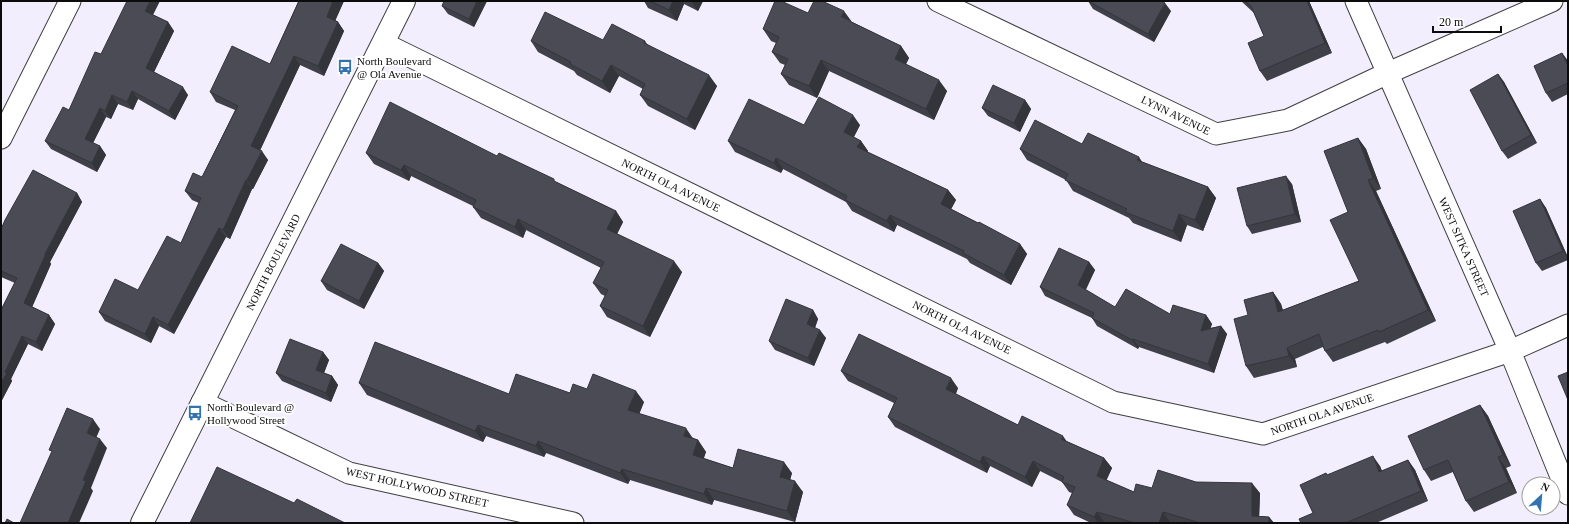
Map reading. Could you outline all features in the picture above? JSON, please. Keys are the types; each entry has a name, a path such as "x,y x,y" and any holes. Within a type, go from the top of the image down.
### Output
{"street":[{"path":"1,138 70,1"},
{"name":"NORTH BOULEVARD","path":"142,523 404,1"},
{"name":"LYNN AVENUE","path":"938,1 1216,134 1288,120 1388,73 1552,1"},
{"name":"WEST SITKA STREET","path":"1356,1 1510,351 1568,494"},
{"name":"NORTH OLA AVENUE","path":"383,43 1113,402 1263,434 1510,351 1568,325"},
{"name":"WEST HOLLYWOOD STREET","path":"202,402 349,473 573,523"}],"building":[{"path":"127,1 150,1 145,11 168,22 146,68 183,87 169,111 132,91 127,102 112,95 105,111 100,108 85,139 100,146 92,163 45,141 63,107 69,110 95,52 101,54"},
{"path":"299,1 333,1 327,17 338,22 318,66 294,56 251,146 262,151 246,180 223,230 219,228 168,325 153,317 145,334 99,312 115,279 138,290 167,236 181,243 201,198 185,191 193,173 202,177 238,106 210,92 232,46 270,64"},
{"path":"444,1 477,1 469,19 442,6"},
{"path":"650,1 673,1 669,10"},
{"path":"775,1 781,1 808,13 814,1 822,1 844,11 841,17 901,46 895,59 939,80 926,109 821,60 809,86 781,74 788,59 772,52 779,37 763,29"},
{"path":"1088,1 1161,1 1165,3 1148,34"},
{"path":"1245,1 1307,1 1325,43 1260,71 1248,43 1264,36 1251,6"},
{"path":"545,12 603,40 612,24 645,41 644,43 709,75 687,119 640,95 645,84 611,65 602,81 570,64 571,62 531,41"},
{"path":"1562,53 1568,66 1568,83 1546,93 1534,66"},
{"path":"1498,74 1531,135 1502,151 1470,90"},
{"path":"993,85 1025,100 1014,123 982,108"},
{"path":"819,97 853,115 844,132 861,141 857,147 948,190 941,204 1020,244 1004,275 963,253 964,251 890,215 887,221 845,200 847,196 776,158 774,163 728,141 749,99 804,125"},
{"path":"390,102 497,156 499,153 616,211 607,229 674,261 643,326 600,306 608,290 593,283 604,262 518,219 515,227 473,207 476,200 404,165 401,170 366,153"},
{"path":"1035,120 1082,144 1088,133 1139,157 1137,160 1208,187 1195,220 1179,214 1173,231 1125,212 1127,209 1065,180 1068,174 1020,149"},
{"path":"1358,138 1373,178 1368,180 1428,310 1379,332 1378,330 1325,351 1319,334 1287,348 1289,356 1246,366 1234,319 1248,315 1244,300 1273,292 1278,312 1359,281 1330,220 1348,212 1324,151"},
{"path":"33,170 77,193 45,254 24,303 49,315 36,342 22,336 5,372 7,373 1,383 1,310 17,278 1,271 1,229"},
{"path":"1286,176 1295,214 1247,226 1237,188"},
{"path":"1540,199 1563,251 1536,263 1513,211"},
{"path":"341,244 378,263 359,301 321,281"},
{"path":"1059,248 1089,262 1078,285 1115,307 1126,289 1170,314 1173,305 1206,315 1201,331 1221,326 1208,364 1133,339 1132,340 1092,318 1094,313 1040,287"},
{"path":"786,299 813,310 807,324 820,330 808,358 769,341"},
{"path":"859,334 951,378 946,389 1018,425 1022,416 1063,436 1061,439 1104,458 1097,476 1134,492 1136,484 1152,488 1158,470 1196,482 1252,483 1252,516 1269,517 1269,523 1197,523 1163,512 1159,523 1135,523 1097,512 1094,517 1067,505 1075,487 1062,482 1064,477 1033,461 1025,477 983,456 980,462 888,417 897,398 841,371"},
{"path":"290,339 323,352 316,370 332,376 326,393 276,373"},
{"path":"375,342 509,394 516,374 570,393 573,384 587,389 593,374 636,391 628,410 686,428 684,436 698,440 693,455 733,468 738,449 784,462 780,477 795,481 787,511 706,488 704,494 622,469 620,473 538,441 536,446 478,425 475,431 359,383"},
{"path":"1568,372 1568,400 1558,376"},
{"path":"1480,405 1503,455 1498,457 1509,482 1466,501 1448,460 1424,470 1408,436"},
{"path":"67,408 93,419 87,433 100,439 83,480 86,481 68,523 20,523 52,451 49,450"},
{"path":"1373,456 1379,472 1408,460 1421,491 1348,523 1301,523 1299,519 1313,513 1300,485 1326,473 1327,475"},
{"path":"217,467 294,503 297,499 345,523 190,523"},
{"path":"7,519 14,523 5,523"}],"place":[{"name":"North Boulevard @ Ola Avenue","path":"345,67"},
{"name":"North Boulevard @ Hollywood Street","path":"195,413"}]}
